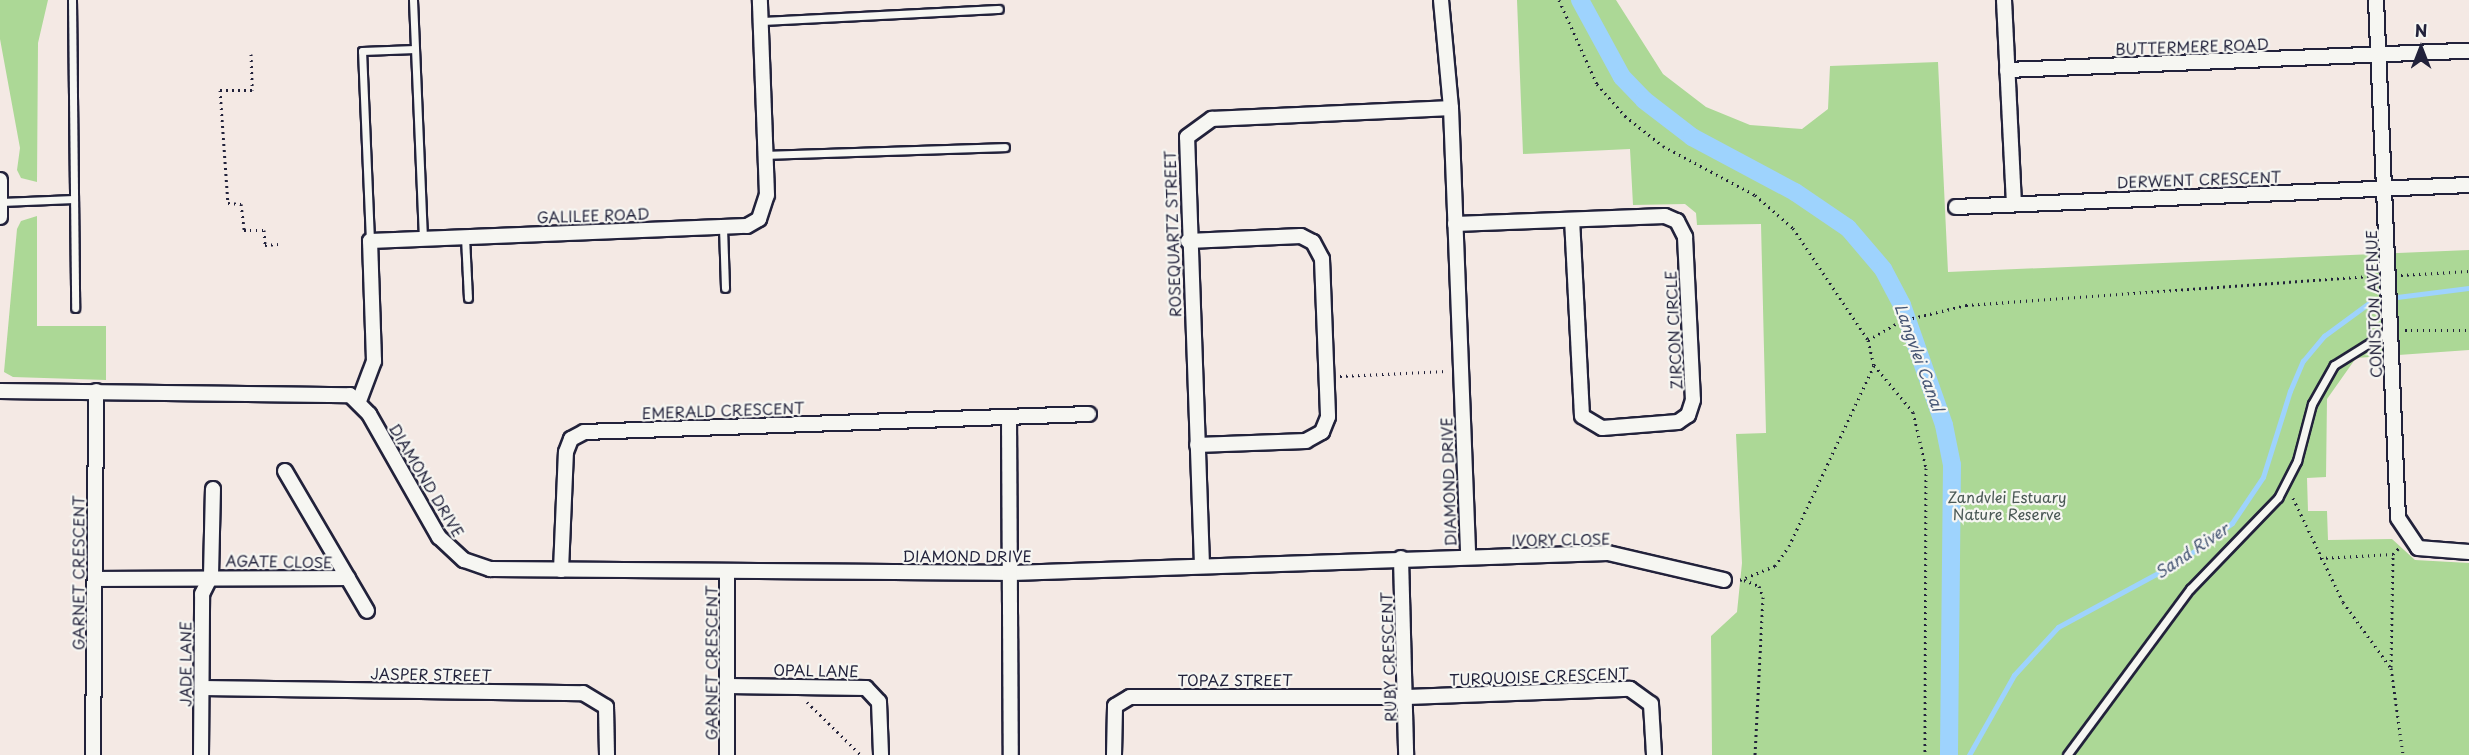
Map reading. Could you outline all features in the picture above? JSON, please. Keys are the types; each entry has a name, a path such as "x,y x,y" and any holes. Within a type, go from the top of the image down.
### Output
{"street":[{"name":"GALILEE ROAD","path":"370,241 747,226 766,209 760,0"},
{"name":"DIAMOND DRIVE","path":"359,401 439,537 456,555 490,569 1012,573 1468,557 1451,108 1441,0"},
{"path":"2004,0 2014,203"},
{"name":"CONISTON AVENUE","path":"2376,0 2398,518 2407,539"},
{"name":"BUTTERMERE ROAD","path":"2007,70 2469,51"},
{"name":"ROSEQUARTZ STREET","path":"1202,565 1185,147 1201,123 1451,108"},
{"path":"0,180 0,217"},
{"name":"DERWENT CRESCENT","path":"1956,207 2469,185"},
{"name":"ZIRCON CIRCLE","path":"1455,224 1665,216 1682,226 1693,400 1688,415 1678,422 1602,428 1582,416 1572,220"},
{"path":"1188,241 1301,236 1313,242 1322,259 1328,417 1317,438 1197,445"},
{"path":"0,391 330,393 359,401 374,361 370,241"},
{"name":"GARNET CRESCENT","path":"93,755 96,391"},
{"name":"EMERALD CRESCENT","path":"561,570 566,452 571,439 584,432 1089,414"},
{"path":"1009,417 1012,573 1011,755"},
{"name":"AGATE CLOSE","path":"285,471 368,611"},
{"name":"AGATE CLOSE","path":"211,576 213,489"},
{"path":"2407,539 2429,552 2469,552"},
{"name":"IVORY CLOSE","path":"1468,557 1620,554 1724,580"},
{"name":"RUBY CRESCENT","path":"1401,558 1407,697 1406,755"},
{"name":"GARNET CRESCENT","path":"727,571 728,755"},
{"name":"AGATE CLOSE","path":"95,579 211,576 348,578"},
{"name":"JADE LANE","path":"201,755 202,594 211,576"},
{"name":"OPAL LANE","path":"728,686 856,685 873,693 881,713 881,755"},
{"name":"JASPER STREET","path":"202,688 583,693 606,707 608,755"},
{"name":"TURQUOISE CRESCENT","path":"1407,697 1634,689 1651,704 1654,755"},
{"name":"TOPAZ STREET","path":"1114,755 1115,706 1130,697 1407,697"}],"lane":[{"path":"72,0 75,308"},
{"path":"413,0 423,238"},
{"path":"761,21 999,9"},
{"path":"370,241 362,51 415,50"},
{"path":"766,155 1005,147"},
{"path":"1,202 74,199"},
{"path":"723,227 725,288"},
{"path":"465,237 468,298"},
{"path":"2067,755 2190,589 2263,517 2286,486 2326,374 2347,352 2390,330"}],"path":[{"path":"1559,0 1597,84 1625,116 1663,146 1776,210 1809,248 1868,340 1874,365 1913,412 1926,468 1925,755"},
{"path":"251,54 252,90 220,90 228,203 241,204 244,230 264,230 265,245 278,244"},
{"path":"1868,340 1901,321 1966,306 2469,271"},
{"path":"2390,330 2469,330"},
{"path":"1740,580 1775,566 1789,546 1874,365"},
{"path":"1326,376 1460,370"},
{"path":"2286,486 2319,559 2391,668"},
{"path":"2403,755 2391,668 2393,554 2407,539"},
{"path":"2319,559 2393,554"},
{"path":"1724,580 1740,580 1759,586 1762,597 1755,755"},
{"path":"805,685 806,701 861,755"}],"green space":[{"path":"0,0 48,0 38,43 37,182 21,178 17,170 20,148 0,39"},
{"name":"Zandvlei Estuary Nature Reserve","path":"1517,0 1616,0 1663,74 1706,107 1750,125 1802,129 1828,109 1830,66 1938,62 1948,272 2469,250 2469,350 2356,358 2327,399 2326,477 2307,478 2308,511 2327,511 2328,540 2392,539 2415,560 2469,563 2469,755 1712,755 1711,636 1737,612 1742,563 1736,434 1766,433 1761,224 1697,225 1696,213 1685,204 1633,205 1630,149 1523,154"},
{"path":"37,216 37,326 106,326 106,380 13,377 4,372 17,229 21,221"}],"waterway":[{"name":"Langvlei Canal","path":"1580,0 1622,77 1644,100 1692,137 1795,192 1848,228 1883,269 1902,305 1944,425 1952,465 1949,755"},
{"name":"Sand River","path":"1969,755 2014,675 2058,627 2182,560 2232,523 2263,477 2290,391 2303,361 2324,336 2373,300 2469,288"}]}
